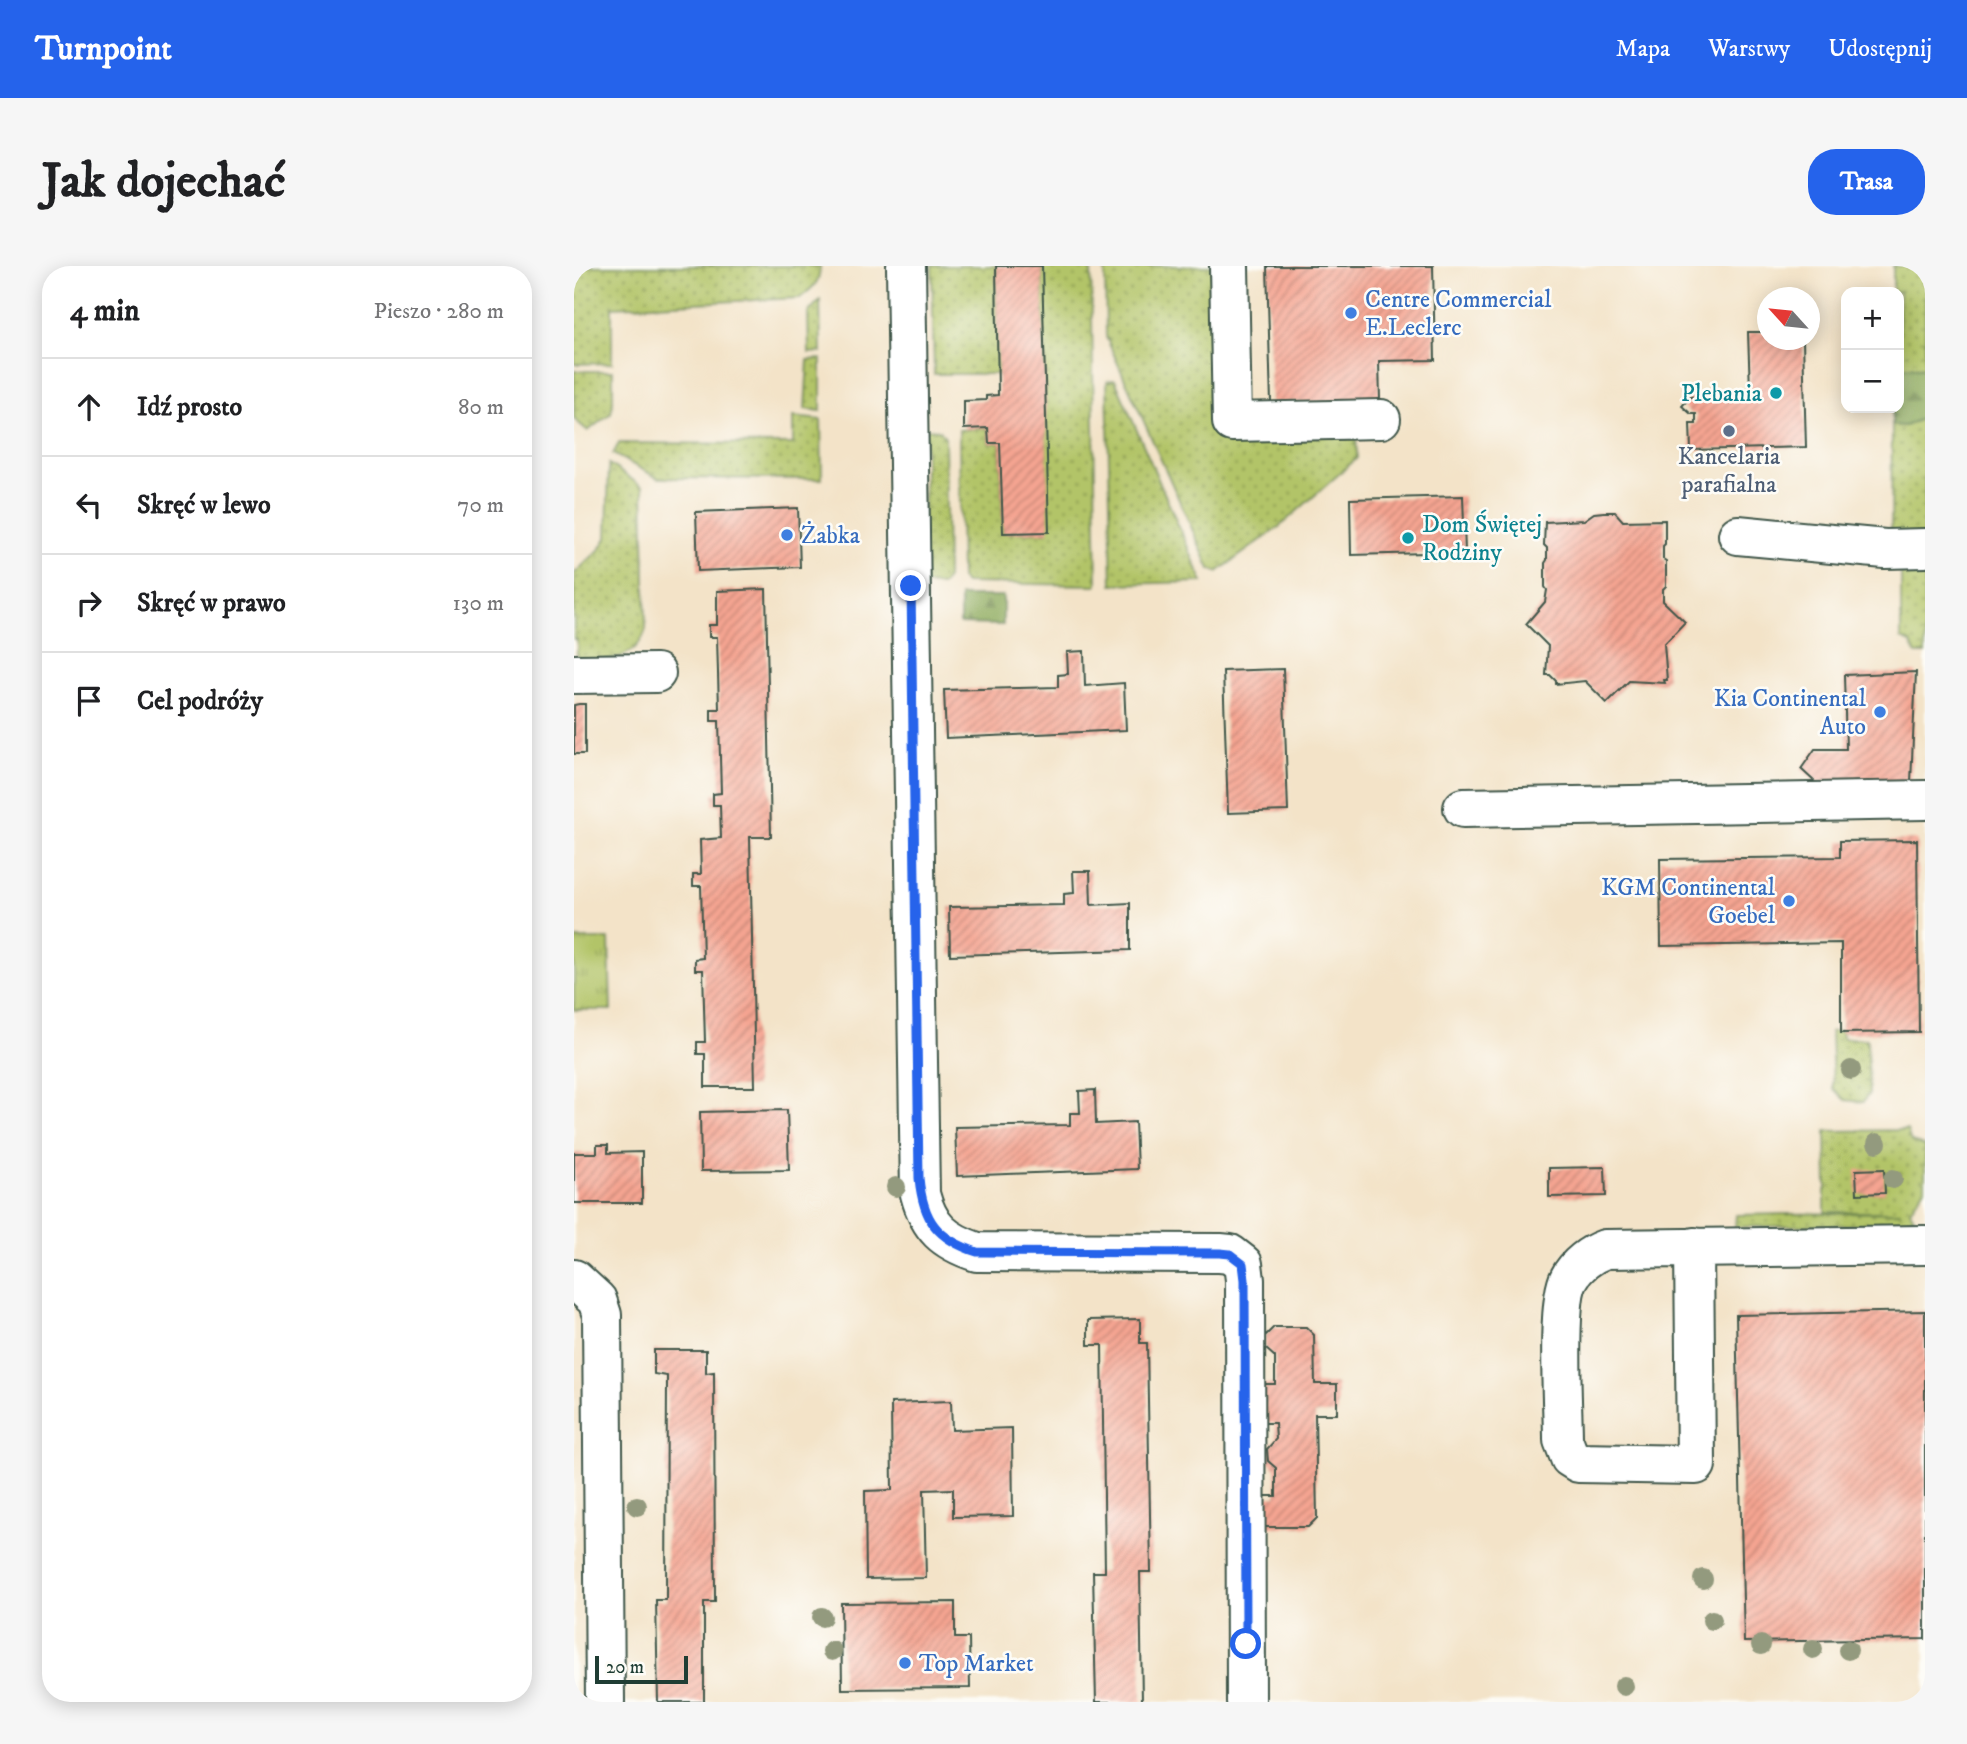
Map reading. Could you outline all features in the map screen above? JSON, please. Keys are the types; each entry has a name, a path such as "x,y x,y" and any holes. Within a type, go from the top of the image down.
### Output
{"street":[{"path":"906,266 920,1194 933,1226 953,1242 977,1252 1220,1253 1230,1254 1243,1264 1246,1702"},
{"path":"1229,266 1232,422 1381,419"},
{"path":"1738,535 1885,548 1925,548"},
{"path":"574,674 656,674"},
{"path":"1464,808 1925,800"},
{"path":"1694,1247 1696,1465 1578,1463 1570,1458 1563,1440 1562,1301 1569,1278 1587,1259 1605,1249 1694,1247 1925,1245"},
{"path":"574,1279 597,1300 603,1315 605,1702"}],"green space":[{"path":"574,266 820,266 820,272 812,288 800,298 612,307 612,363 574,364"},
{"path":"932,266 996,266 998,374 934,374"},
{"path":"1042,266 1091,266 1097,585 965,583 961,578 959,430 988,428 989,443 1000,443 1003,533 1048,532"},
{"path":"1105,266 1212,266 1217,434 1356,430 1357,458 1279,527 1217,572 1210,569 1106,337"},
{"path":"1893,266 1925,266 1925,368 1904,367 1904,287 1893,287"},
{"path":"820,300 821,352 809,353 808,313"},
{"path":"821,359 821,411 805,409 808,360"},
{"path":"1904,367 1925,368 1925,417 1905,426 1892,425 1892,413 1904,413"},
{"path":"574,371 613,371 611,413 588,431 574,419"},
{"path":"1115,380 1203,582 1112,584 1107,381"},
{"path":"793,417 821,420 822,479 658,478 613,454 619,443 793,444"},
{"path":"1925,417 1925,538 1891,536 1892,425 1905,426"},
{"path":"926,429 939,430 945,437 947,578 942,585 922,584"},
{"path":"609,464 643,487 646,629 635,648 619,657 577,663 577,639 574,639 574,574 600,549 607,538"},
{"path":"1901,559 1925,559 1925,654 1916,654 1911,643 1901,639"},
{"path":"960,596 1003,596 1003,625 960,624"},
{"path":"574,939 609,939 611,1010 574,1010"},
{"path":"1831,1031 1841,1031 1842,1038 1867,1039 1869,1093 1863,1102 1845,1100 1833,1088"},
{"path":"1907,1130 1911,1142 1925,1146 1925,1188 1910,1210 1914,1217 1892,1224 1735,1227 1736,1215 1901,1212 1825,1212 1826,1131"}],"building":[{"path":"996,266 1042,266 1049,532 1003,533 1000,443 989,443 988,428 964,429 964,401 986,400 986,396 998,395"},
{"name":"Centre Commercial E.Leclerc","path":"1267,266 1433,266 1435,360 1379,361 1380,400 1271,403"},
{"name":"Plebania","path":"1748,332 1757,332 1757,350 1803,350 1806,447 1691,450 1690,424 1696,424 1696,414 1691,414 1682,406 1690,397 1746,396 1750,390"},
{"name":"Dom Świętej Rodziny","path":"1463,496 1465,552 1351,555 1350,499"},
{"path":"798,508 800,567 698,571 696,512"},
{"path":"1615,512 1623,521 1665,520 1663,559 1666,561 1666,586 1663,589 1663,601 1685,622 1664,644 1665,683 1629,681 1607,703 1585,681 1556,684 1550,675 1546,675 1548,646 1526,624 1545,602 1545,522 1584,520 1594,513"},
{"path":"766,589 771,837 750,837 755,1087 705,1087 705,1054 697,1054 697,1042 705,1042 703,970 695,970 695,959 703,958 701,886 693,886 693,874 701,874 700,840 721,838 720,805 713,805 713,794 721,793 719,721 711,721 711,709 719,709 717,637 709,637 709,625 717,625 717,591"},
{"path":"1084,651 1085,686 1124,683 1126,730 946,738 944,690 1058,687 1058,675 1068,674 1067,652"},
{"path":"1283,669 1288,811 1228,813 1223,671"},
{"name":"Kia Continental Auto","path":"1916,672 1911,782 1816,783 1801,769 1815,749 1846,749 1844,675"},
{"path":"585,704 585,754 574,754 574,705"},
{"name":"KGM Continental Goebel","path":"1917,840 1919,1032 1841,1033 1841,943 1661,946 1660,859 1840,857 1840,841"},
{"path":"1073,871 1090,871 1091,905 1130,903 1130,950 950,955 949,907 1064,905 1064,894 1074,893"},
{"path":"1095,1090 1096,1124 1135,1122 1137,1169 957,1176 955,1127 1070,1125 1070,1113 1080,1113 1079,1091"},
{"path":"787,1110 789,1170 701,1171 700,1112"},
{"path":"597,1145 608,1145 608,1153 642,1152 642,1203 574,1203 574,1153 597,1153"},
{"path":"1605,1167 1606,1196 1549,1197 1549,1168"},
{"path":"1884,1169 1885,1193 1857,1194 1856,1170"},
{"path":"1925,1311 1925,1639 1744,1642 1736,1315"},
{"path":"1140,1319 1140,1343 1147,1343 1151,1572 1140,1572 1142,1702 1096,1702 1093,1572 1105,1572 1102,1345 1088,1345 1088,1320"},
{"path":"1274,1327 1306,1327 1314,1335 1315,1384 1337,1384 1337,1414 1315,1414 1317,1518 1308,1527 1262,1527 1262,1496 1276,1496 1276,1468 1268,1461 1267,1449 1276,1439 1275,1423 1261,1423 1260,1384 1275,1384 1275,1357 1265,1348 1265,1336"},
{"path":"654,1350 706,1350 706,1373 714,1372 715,1602 704,1602 704,1702 658,1702 656,1600 666,1600 667,1376 654,1374"},
{"path":"951,1401 952,1430 1012,1428 1013,1516 953,1517 953,1489 924,1490 926,1578 866,1579 865,1491 892,1490 891,1403"},
{"name":"Top Market","path":"955,1602 955,1638 969,1638 970,1688 842,1689 841,1603"}],"place":[{"name":"Centre Commercial E.Leclerc","path":"1351,313"},
{"name":"Plebania","path":"1776,393"},
{"name":"Kancelaria parafialna","path":"1729,431"},
{"name":"Żabka","path":"787,535"},
{"name":"Dom Świętej Rodziny","path":"1408,538"},
{"name":"Kia Continental Auto","path":"1880,712"},
{"name":"KGM Continental Goebel","path":"1789,901"},
{"name":"Top Market","path":"905,1663"}],"route":[{"path":"911,586 919,1178 924,1207 933,1226 943,1235 977,1252 1220,1253 1230,1254 1243,1264 1246,1644"}]}
